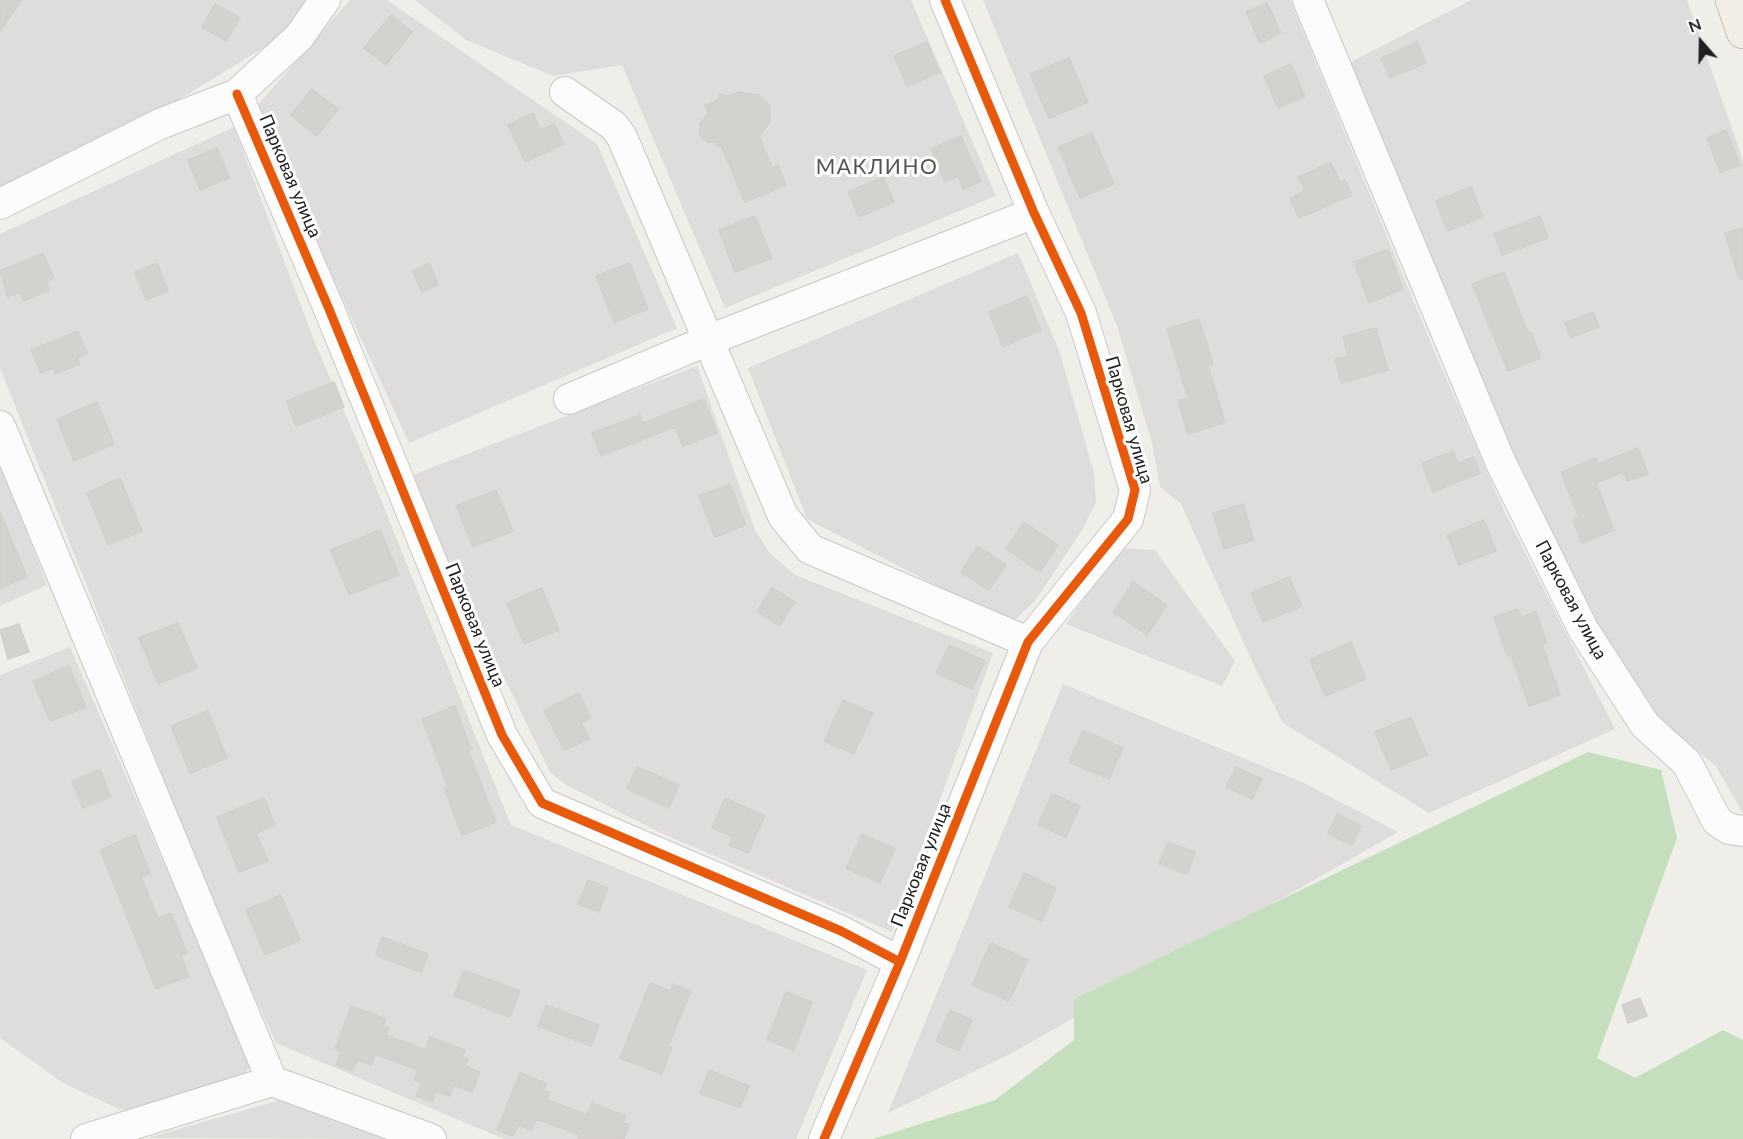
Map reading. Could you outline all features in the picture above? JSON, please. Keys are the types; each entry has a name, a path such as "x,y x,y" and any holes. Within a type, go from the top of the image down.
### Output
{"main road":[{"path":"1732,0 1743,33"}],"street":[{"path":"0,204 160,124 237,94 299,37 325,0"},
{"name":"Парковая улица","path":"824,1139 900,962 1028,642 1128,519 1135,490 1082,313 1034,213 945,0"},
{"name":"Парковая улица","path":"1308,0 1500,461 1583,629 1645,725 1687,763 1717,821 1729,829 1743,831"},
{"path":"565,92 614,126 622,137 783,516 810,549 1028,642"},
{"name":"Парковая улица","path":"237,94 329,309 502,735 542,802 841,931 900,962"},
{"path":"569,399 709,340 1034,213"},
{"path":"0,426 272,1081"},
{"path":"86,1139 272,1081 431,1139"}],"shaded area":[{"path":"0,0 311,0 293,30 168,106 0,187"},
{"path":"350,0 387,0 597,144 677,328 409,443 255,108"},
{"path":"415,0 911,0 996,196 725,308 622,65 553,76 466,40"},
{"path":"983,0 1290,0 1432,346 1506,515 1615,729 1429,813 1283,723 1257,672 1181,504 1160,487 1152,443 1117,326"},
{"path":"1471,0 1687,0 1743,160 1743,814 1716,766 1657,719 1599,629 1520,482 1349,63"},
{"path":"234,127 313,338 367,465 511,825 867,970 796,1139 504,1139 276,1043 224,930 0,368 0,234"},
{"path":"1018,253 1060,353 1094,473 1096,502 1082,530 1035,601 1014,621 974,605 807,519 748,368"},
{"path":"697,366 755,530 769,552 795,575 993,653 892,932 661,833 566,785 550,772 407,477"},
{"path":"0,463 47,585 0,606"},
{"path":"1120,548 1155,550 1235,661 1222,686 1066,624"},
{"path":"70,647 251,1064 243,1077 140,1110 119,1109 63,1083 0,1038 0,675"},
{"path":"1063,684 1304,783 1398,832 1012,1053 888,1113"},
{"path":"284,1099 384,1139 147,1138"}],"green space":[{"path":"1588,752 1661,770 1677,838 1597,1058 1635,1078 1723,1030 1743,1040 1743,1139 873,1139 995,1100 1074,1040 1074,999"}],"building":[{"path":"0,0 22,0 0,31"},
{"path":"1267,3 1281,33 1260,43 1246,12"},
{"path":"215,4 240,18 226,41 202,27"},
{"path":"391,15 412,32 386,65 364,48"},
{"path":"927,42 940,72 907,86 894,56"},
{"path":"1417,42 1426,63 1390,78 1381,58"},
{"path":"1069,58 1088,102 1049,118 1030,74"},
{"path":"1291,64 1305,96 1278,108 1264,76"},
{"path":"312,89 338,109 317,136 291,115"},
{"path":"739,92 759,95 770,106 770,122 759,136 772,168 778,165 786,185 745,202 721,145 718,147 716,142 707,142 699,134 700,124 708,113 705,106 718,100 720,94 727,96"},
{"path":"533,113 540,130 554,124 564,144 525,162 508,125"},
{"path":"1726,130 1740,165 1720,172 1707,138"},
{"path":"1092,133 1114,184 1080,198 1058,147"},
{"path":"961,136 981,182 963,189 958,176 945,182 931,149"},
{"path":"217,148 229,178 200,190 188,160"},
{"path":"1331,163 1340,182 1345,180 1352,195 1299,218 1290,198 1305,191 1298,177"},
{"path":"883,177 894,202 859,217 848,192"},
{"path":"1471,187 1483,217 1447,231 1436,201"},
{"path":"755,216 772,258 735,272 719,230"},
{"path":"1540,216 1548,238 1502,255 1494,234"},
{"path":"1743,228 1743,279 1739,279 1725,233"},
{"path":"1388,249 1403,289 1369,303 1354,262"},
{"path":"43,253 54,278 46,281 49,290 24,301 20,292 8,297 0,271"},
{"path":"157,263 168,291 146,300 135,272"},
{"path":"429,263 438,285 422,292 412,271"},
{"path":"630,263 648,309 614,322 596,276"},
{"path":"1504,272 1528,333 1531,332 1541,358 1508,371 1472,284"},
{"path":"1027,296 1041,330 1003,347 989,312"},
{"path":"1593,312 1599,327 1571,338 1565,323"},
{"path":"1199,319 1213,363 1208,365 1225,422 1188,434 1178,401 1188,398 1167,329"},
{"path":"1376,328 1388,370 1341,383 1335,359 1348,356 1343,337"},
{"path":"78,331 87,353 77,358 80,364 55,374 53,368 41,373 31,350"},
{"path":"334,382 344,407 296,426 286,401"},
{"path":"704,399 717,433 683,446 675,427 601,456 592,433 640,415 643,423"},
{"path":"97,402 114,444 74,461 57,419"},
{"path":"1638,448 1648,474 1627,481 1623,472 1596,483 1614,530 1582,543 1573,520 1579,518 1561,472 1596,458 1598,464"},
{"path":"1453,451 1458,463 1474,457 1480,473 1433,492 1422,463"},
{"path":"120,478 142,531 108,545 87,493"},
{"path":"730,484 746,525 715,537 699,496"},
{"path":"496,490 513,531 473,547 456,506"},
{"path":"1243,504 1254,540 1224,549 1213,513"},
{"path":"0,512 27,577 0,588"},
{"path":"1484,520 1496,551 1459,565 1447,535"},
{"path":"1024,522 1058,545 1040,572 1006,549"},
{"path":"380,530 399,575 349,595 331,550"},
{"path":"978,546 1006,565 989,590 961,572"},
{"path":"1289,577 1302,606 1263,622 1251,593"},
{"path":"1133,582 1167,605 1147,635 1113,612"},
{"path":"542,588 559,630 524,644 507,603"},
{"path":"772,588 795,602 779,626 757,611"},
{"path":"1518,609 1521,617 1536,612 1547,643 1542,644 1560,695 1529,706 1511,655 1507,656 1494,617"},
{"path":"178,623 197,668 158,684 139,638"},
{"path":"19,624 29,652 8,659 0,630"},
{"path":"1351,642 1366,679 1325,696 1310,660"},
{"path":"949,645 985,661 972,689 936,673"},
{"path":"69,666 86,707 50,721 33,681"},
{"path":"579,693 591,718 581,723 589,739 564,750 544,710"},
{"path":"843,700 873,713 854,754 824,741"},
{"path":"455,706 471,749 468,750 496,822 462,835 444,788 448,787 422,719"},
{"path":"208,711 227,758 190,773 171,726"},
{"path":"1411,717 1427,755 1391,770 1375,732"},
{"path":"1083,730 1123,748 1109,779 1069,762"},
{"path":"637,767 679,785 669,808 627,789"},
{"path":"1236,767 1262,779 1252,799 1226,787"},
{"path":"100,769 111,797 83,808 72,781"},
{"path":"1052,794 1080,806 1066,837 1038,825"},
{"path":"264,798 275,825 256,833 268,861 239,872 217,817"},
{"path":"725,798 765,816 748,853 729,845 733,837 712,828"},
{"path":"1337,814 1361,826 1352,845 1328,834"},
{"path":"862,834 895,849 880,883 846,868"},
{"path":"135,835 150,873 141,877 158,918 171,913 187,953 181,955 189,976 156,989 100,850"},
{"path":"1168,842 1195,852 1187,874 1159,864"},
{"path":"1024,873 1056,888 1042,921 1009,907"},
{"path":"588,880 608,888 599,912 578,904"},
{"path":"281,895 300,940 265,955 246,910"},
{"path":"382,937 428,954 421,972 376,955"},
{"path":"991,943 1028,960 1009,1001 972,985"},
{"path":"464,970 520,991 510,1017 454,996"},
{"path":"650,983 670,991 673,984 691,991 668,1047 672,1048 662,1074 620,1058"},
{"path":"786,992 812,1002 794,1050 767,1040"},
{"path":"1640,998 1647,1016 1628,1023 1622,1005"},
{"path":"546,1005 599,1025 591,1046 538,1026"},
{"path":"351,1006 386,1019 383,1026 389,1028 386,1035 426,1050 430,1037 465,1050 462,1057 468,1059 465,1066 480,1072 472,1092 454,1085 450,1096 436,1091 432,1102 416,1096 421,1083 414,1080 418,1070 375,1054 371,1065 357,1060 353,1071 336,1065 341,1052 335,1049"},
{"path":"950,1010 972,1020 959,1051 936,1041"},
{"path":"709,1070 749,1086 740,1108 700,1093"},
{"path":"520,1073 546,1083 544,1091 550,1093 547,1100 587,1115 592,1103 626,1116 623,1123 629,1125 624,1139 578,1139 580,1135 536,1119 532,1130 518,1125 513,1136 497,1130"}],"cycle path":[{"path":"824,1139 900,962 1028,642 1128,519 1135,490 1081,313 1034,213 945,0"},
{"path":"237,94 329,309 502,735 542,803 841,931 900,962"}],"district":[{"name":"МАКЛИНО","path":"877,167"}]}
